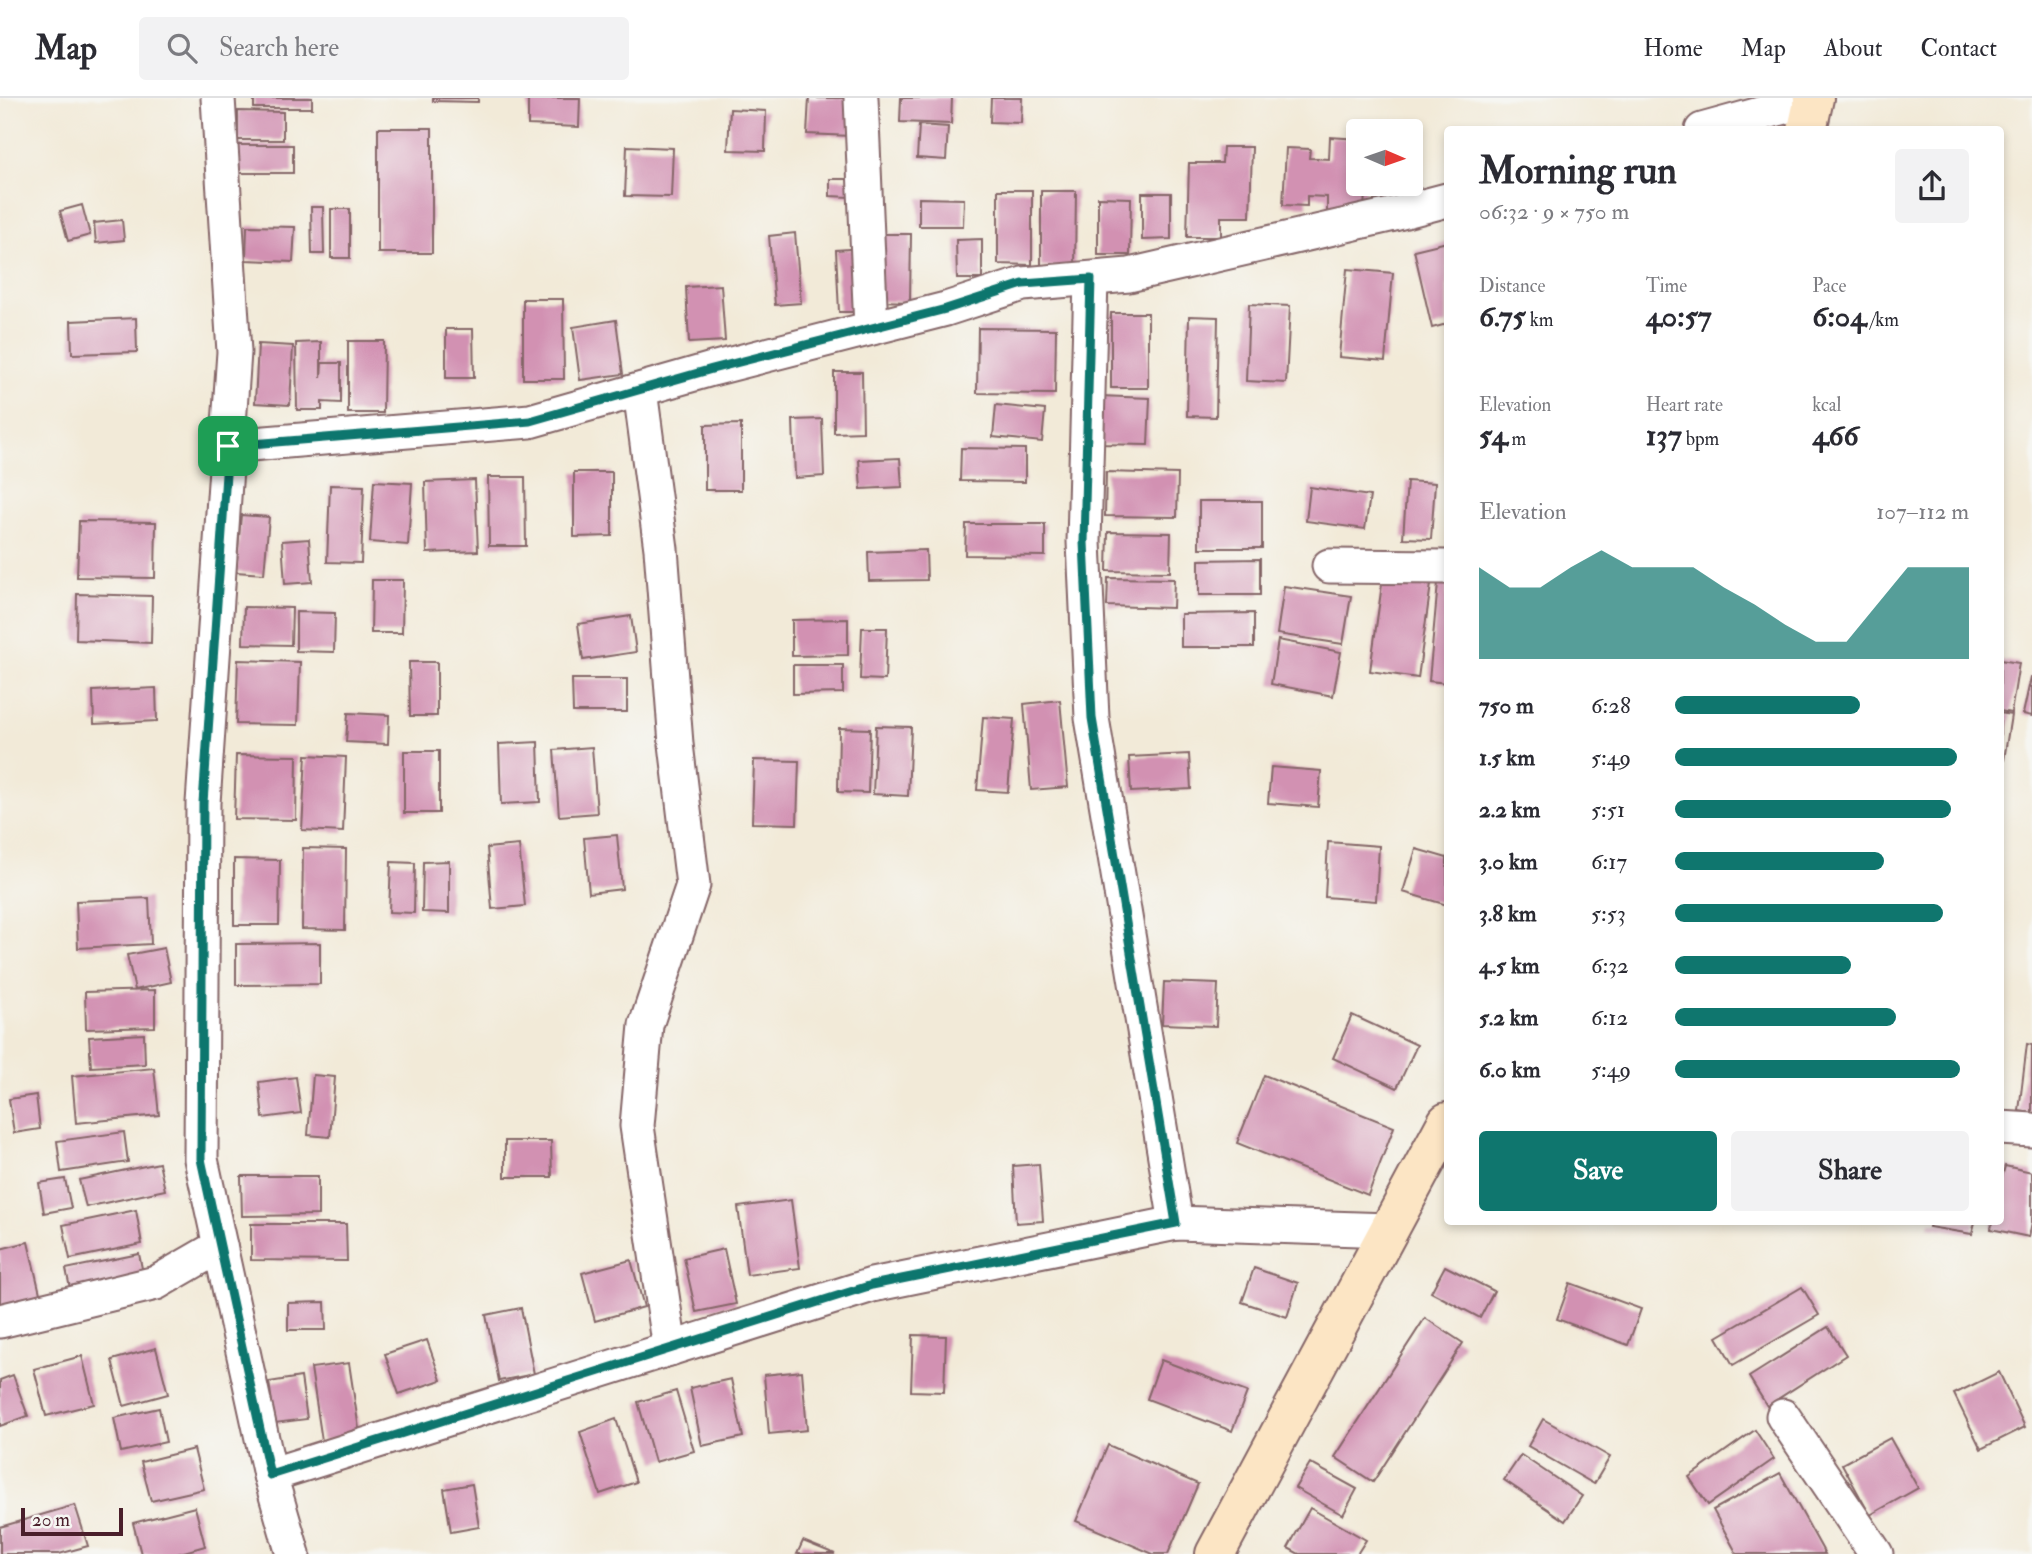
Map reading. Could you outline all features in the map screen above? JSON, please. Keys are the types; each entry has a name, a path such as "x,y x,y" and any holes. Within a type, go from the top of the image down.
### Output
{"street":[{"path":"218,98 234,352 203,803 201,1159 270,1475 293,1554"},
{"path":"861,98 871,328"},
{"path":"1716,126 1814,98 1808,126"},
{"path":"228,446 530,421 946,309 1023,284 1129,275 1444,201"},
{"path":"1091,279 1084,542 1092,718 1176,1223"},
{"path":"640,390 661,548 676,744 693,885 646,1026 637,1126 670,1349"},
{"path":"1329,566 1444,567"},
{"path":"1215,1554 1444,1128"},
{"path":"2004,1128 2032,1130"},
{"path":"270,1475 872,1285 1176,1223 1390,1230"},
{"path":"0,1321 156,1283 220,1246"},
{"path":"1783,1416 1876,1554"}],"building":[{"path":"254,98 312,98 312,108 254,108"},
{"path":"433,98 478,98 478,102 433,101"},
{"path":"528,98 580,98 579,127 528,125"},
{"path":"809,98 853,98 851,136 807,134"},
{"path":"901,98 952,98 951,124 900,122"},
{"path":"991,98 1022,98 1021,123 990,122"},
{"path":"730,109 766,111 765,151 728,150"},
{"path":"238,111 283,112 283,140 238,140"},
{"path":"919,125 948,127 946,160 917,158"},
{"path":"378,128 432,128 432,253 378,253"},
{"path":"1330,137 1346,138 1346,196 1365,196 1364,217 1327,215 1327,197 1307,196 1307,206 1283,205 1286,148 1310,149 1309,158 1329,159"},
{"path":"231,145 293,145 293,173 230,173"},
{"path":"627,146 673,148 671,197 625,196"},
{"path":"1223,147 1252,147 1250,217 1221,217 1221,237 1187,237 1189,163 1222,163"},
{"path":"830,179 851,179 850,197 830,196"},
{"path":"998,190 1032,190 1032,265 998,264"},
{"path":"1041,191 1076,191 1075,268 1041,267"},
{"path":"1142,193 1171,193 1171,239 1142,240"},
{"path":"1098,197 1131,198 1130,255 1098,255"},
{"path":"919,198 964,199 963,226 919,226"},
{"path":"82,205 90,235 68,241 60,211"},
{"path":"311,207 323,207 324,254 312,254"},
{"path":"331,209 350,209 350,258 331,258"},
{"path":"122,220 124,240 96,243 94,223"},
{"path":"247,226 295,227 293,262 246,260"},
{"path":"795,233 801,303 775,305 769,236"},
{"path":"881,234 911,234 910,302 880,301"},
{"path":"982,239 982,279 957,279 956,240"},
{"path":"1444,243 1444,325 1432,328 1414,250"},
{"path":"863,248 865,312 839,312 836,250"},
{"path":"1347,269 1393,273 1385,361 1339,357"},
{"path":"721,285 725,341 689,343 686,287"},
{"path":"523,299 563,299 564,379 523,379"},
{"path":"1249,304 1290,306 1286,383 1246,381"},
{"path":"1111,313 1148,313 1148,388 1111,388"},
{"path":"1189,316 1218,317 1216,417 1187,416"},
{"path":"136,318 137,352 72,354 71,321"},
{"path":"616,320 623,374 580,380 573,327"},
{"path":"978,328 1056,329 1055,394 977,393"},
{"path":"446,329 473,329 474,378 446,378"},
{"path":"348,341 384,341 383,413 348,413"},
{"path":"321,342 321,378 322,363 341,363 341,403 322,402 322,410 297,410 296,343"},
{"path":"258,344 293,346 290,405 255,403"},
{"path":"834,372 862,372 863,432 834,433"},
{"path":"1099,396 1150,398 1148,445 1097,444"},
{"path":"996,405 1045,410 1042,442 993,437"},
{"path":"822,419 824,476 795,478 793,420"},
{"path":"741,424 741,490 705,490 705,425"},
{"path":"961,448 1025,449 1025,482 960,481"},
{"path":"900,458 902,487 861,489 859,460"},
{"path":"574,472 612,472 612,536 574,537"},
{"path":"1106,472 1178,474 1177,517 1105,516"},
{"path":"488,477 525,477 526,546 489,546"},
{"path":"475,480 478,551 427,553 425,482"},
{"path":"374,481 412,483 408,545 370,542"},
{"path":"1407,481 1435,483 1431,539 1403,538"},
{"path":"330,485 364,486 361,563 327,562"},
{"path":"1310,487 1370,496 1365,529 1306,521"},
{"path":"1199,501 1262,501 1262,548 1199,548"},
{"path":"241,515 269,517 264,574 236,572"},
{"path":"79,521 156,522 155,578 77,577"},
{"path":"966,524 1045,524 1045,556 965,555"},
{"path":"1108,532 1171,533 1170,572 1107,571"},
{"path":"309,539 312,582 285,584 282,541"},
{"path":"926,550 927,580 869,581 868,552"},
{"path":"1260,559 1260,595 1199,595 1199,560"},
{"path":"1383,577 1431,584 1418,678 1370,671"},
{"path":"1108,578 1174,579 1173,608 1107,606"},
{"path":"372,580 403,580 402,633 371,633"},
{"path":"1438,583 1444,584 1444,683 1429,681"},
{"path":"1284,586 1351,596 1343,644 1277,634"},
{"path":"77,594 152,596 151,643 76,640"},
{"path":"244,607 292,608 291,645 243,644"},
{"path":"296,612 335,613 334,652 296,651"},
{"path":"1254,613 1254,647 1181,647 1181,614"},
{"path":"631,616 636,652 583,660 578,624"},
{"path":"848,619 848,655 792,656 792,620"},
{"path":"862,628 887,628 885,680 860,679"},
{"path":"1278,640 1341,652 1333,696 1271,684"},
{"path":"238,660 300,662 298,725 236,724"},
{"path":"2004,661 2019,663 2011,713 2004,712"},
{"path":"409,662 437,662 437,716 410,716"},
{"path":"793,665 843,665 843,693 793,694"},
{"path":"2032,677 2032,716 2023,714"},
{"path":"572,679 627,679 627,712 573,712"},
{"path":"156,688 157,721 94,724 93,691"},
{"path":"1060,700 1068,787 1031,790 1024,704"},
{"path":"348,713 389,715 388,744 346,742"},
{"path":"2004,714 2011,715 2004,760"},
{"path":"983,717 1014,719 1008,792 977,790"},
{"path":"876,726 911,727 908,796 873,794"},
{"path":"839,728 870,729 868,793 838,792"},
{"path":"538,742 540,802 501,804 499,744"},
{"path":"592,747 597,813 559,816 554,750"},
{"path":"404,751 439,751 439,813 404,813"},
{"path":"1189,754 1191,789 1131,792 1129,757"},
{"path":"236,755 297,756 296,820 234,819"},
{"path":"306,755 346,757 343,832 302,830"},
{"path":"754,760 799,761 797,824 752,823"},
{"path":"1271,767 1321,771 1318,807 1268,803"},
{"path":"617,835 622,889 589,893 584,838"},
{"path":"1328,842 1379,846 1376,901 1325,897"},
{"path":"519,845 525,906 492,909 487,848"},
{"path":"303,848 346,849 345,930 302,929"},
{"path":"1416,849 1444,857 1444,904 1403,892"},
{"path":"234,859 280,860 279,925 234,925"},
{"path":"449,861 449,913 422,912 423,862"},
{"path":"391,862 415,863 414,913 389,912"},
{"path":"149,898 151,944 78,948 76,901"},
{"path":"320,943 320,984 236,985 236,944"},
{"path":"164,948 171,982 135,990 127,955"},
{"path":"1164,982 1218,984 1216,1026 1162,1024"},
{"path":"155,990 155,1027 86,1029 85,992"},
{"path":"1352,1015 1417,1045 1397,1088 1333,1058"},
{"path":"144,1034 145,1064 91,1067 89,1037"},
{"path":"2027,1044 2032,1045 2032,1113 2019,1111"},
{"path":"154,1068 159,1115 76,1123 72,1076"},
{"path":"313,1075 335,1077 330,1137 308,1135"},
{"path":"1264,1075 1394,1127 1368,1195 1237,1143"},
{"path":"296,1077 301,1113 263,1118 259,1082"},
{"path":"36,1095 40,1129 14,1133 9,1099"},
{"path":"124,1132 128,1162 61,1172 57,1141"},
{"path":"505,1141 551,1141 552,1177 505,1177"},
{"path":"159,1163 165,1190 86,1207 79,1180"},
{"path":"1039,1164 1043,1221 1016,1223 1013,1166"},
{"path":"2005,1166 2032,1172 2032,1222 2029,1237 1991,1229 1992,1225 2004,1225"},
{"path":"241,1176 318,1176 318,1215 242,1216"},
{"path":"65,1179 71,1208 44,1213 39,1183"},
{"path":"791,1200 800,1268 747,1275 738,1207"},
{"path":"136,1210 142,1244 70,1259 63,1225"},
{"path":"251,1224 346,1224 347,1261 251,1260"},
{"path":"1929,1225 1974,1225 1972,1234"},
{"path":"28,1242 42,1302 0,1312 0,1249"},
{"path":"724,1249 736,1304 696,1312 684,1258"},
{"path":"139,1254 144,1278 71,1293 66,1269"},
{"path":"631,1260 644,1307 595,1321 582,1273"},
{"path":"1445,1266 1494,1291 1480,1318 1431,1292"},
{"path":"1254,1268 1298,1283 1287,1317 1242,1302"},
{"path":"1570,1283 1641,1309 1628,1345 1557,1319"},
{"path":"1802,1287 1819,1315 1733,1365 1717,1337"},
{"path":"325,1302 326,1330 288,1330 288,1303"},
{"path":"521,1308 534,1374 499,1381 486,1315"},
{"path":"1425,1318 1463,1343 1373,1482 1335,1457"},
{"path":"1828,1327 1846,1355 1767,1406 1749,1377"},
{"path":"913,1335 946,1336 944,1392 911,1391"},
{"path":"427,1340 441,1380 399,1394 385,1354"},
{"path":"156,1348 168,1394 124,1406 112,1360"},
{"path":"82,1356 94,1404 46,1416 34,1369"},
{"path":"1161,1360 1247,1392 1232,1431 1147,1399"},
{"path":"349,1363 360,1436 322,1441 311,1368"},
{"path":"802,1371 807,1430 769,1434 764,1375"},
{"path":"1999,1372 2025,1427 1981,1449 1954,1394"},
{"path":"13,1375 28,1416 0,1426 0,1380"},
{"path":"301,1377 307,1419 275,1423 269,1382"},
{"path":"731,1379 743,1437 702,1446 690,1388"},
{"path":"676,1391 694,1451 655,1462 638,1402"},
{"path":"159,1408 166,1442 121,1452 114,1418"},
{"path":"616,1419 636,1482 600,1494 580,1432"},
{"path":"1543,1419 1610,1457 1594,1484 1528,1446"},
{"path":"1755,1430 1774,1459 1708,1505 1689,1477"},
{"path":"1890,1438 1918,1488 1870,1515 1842,1464"},
{"path":"1108,1445 1198,1484 1168,1554 1153,1554 1076,1521"},
{"path":"194,1449 204,1489 151,1501 141,1462"},
{"path":"1521,1455 1582,1496 1565,1521 1504,1480"},
{"path":"1310,1463 1357,1489 1343,1515 1295,1488"},
{"path":"1780,1473 1825,1554 1737,1554 1713,1510"},
{"path":"472,1484 479,1527 451,1532 444,1489"},
{"path":"75,1505 88,1546 59,1554 0,1554 0,1527"},
{"path":"195,1507 205,1546 177,1554 141,1554 133,1523"},
{"path":"1310,1508 1366,1540 1357,1554 1299,1554 1288,1548"},
{"path":"803,1541 835,1554 797,1554"}],"route":[{"path":"1091,279 1084,542 1092,718 1176,1223 872,1285 270,1475 201,1159 203,803 228,446 530,421 712,369 946,309 1023,284 1091,279"}]}
